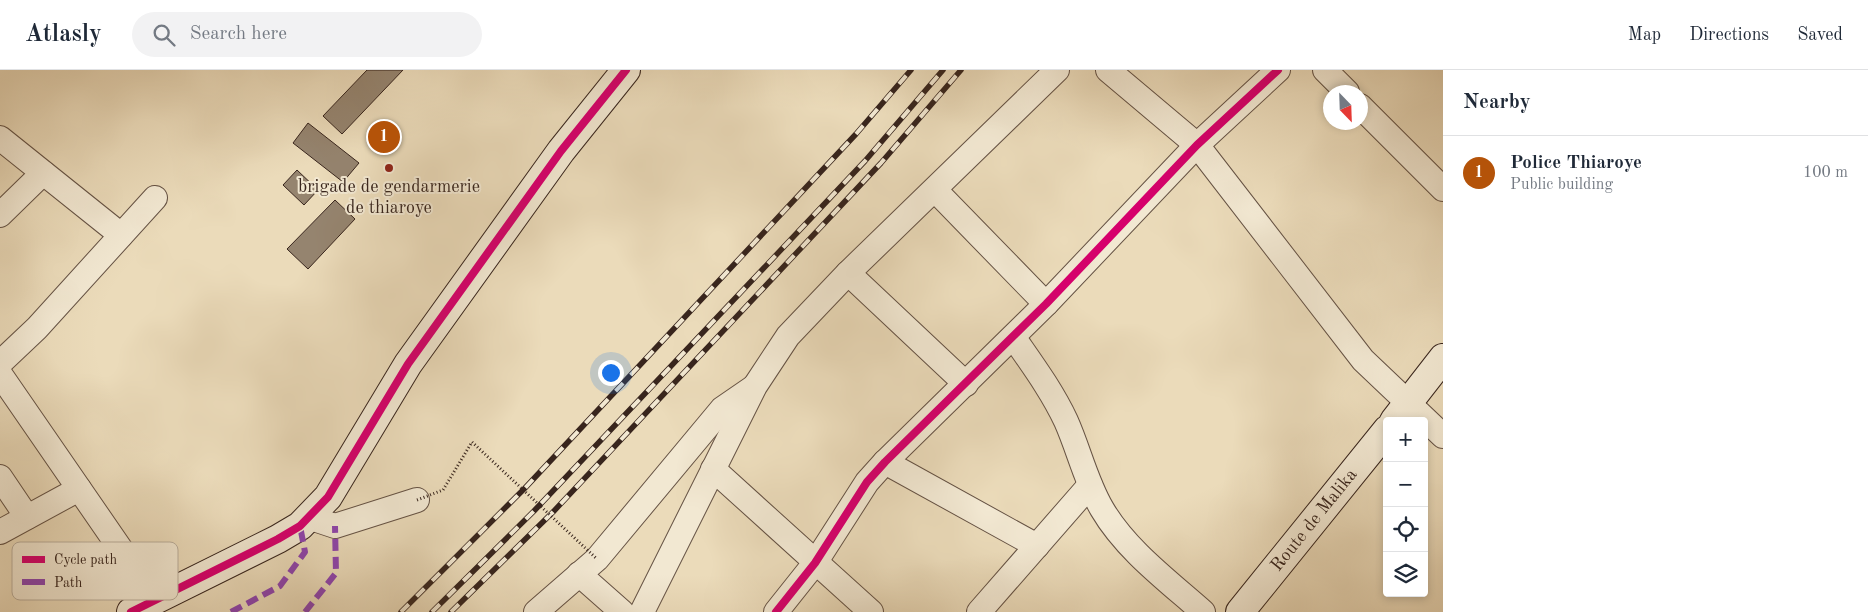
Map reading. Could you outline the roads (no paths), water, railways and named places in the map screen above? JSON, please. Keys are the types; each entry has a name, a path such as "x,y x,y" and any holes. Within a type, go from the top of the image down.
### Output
{"street":[{"path":"178,588 278,539 300,526 328,497 343,475 408,364 561,150 626,70"},
{"path":"642,612 755,386 788,336 848,273 936,191 1057,70"},
{"path":"1108,70 1197,145 1402,412 1443,436"},
{"path":"776,612 815,563 867,482 885,462 1014,338 1197,145 1278,70"},
{"path":"1325,70 1340,85"},
{"path":"1368,114 1443,189"},
{"path":"0,138 121,235"},
{"path":"0,215 43,173"},
{"path":"936,191 1046,304"},
{"path":"0,362 37,328 155,198"},
{"path":"848,273 966,384"},
{"path":"1014,338 1048,389 1066,421 1090,484 1102,509 1144,561 1203,612"},
{"path":"1402,412 1443,358"},
{"path":"0,374 116,542"},
{"path":"536,612 588,566 722,409 755,386"},
{"name":"Route de Malika","path":"1240,612 1383,435"},
{"path":"885,462 1037,546"},
{"path":"713,470 871,612"},
{"path":"0,478 27,517"},
{"path":"979,612 1090,484"},
{"path":"0,532 79,489"},
{"path":"308,517 335,526 417,500"},
{"path":"588,566 622,612"},
{"path":"131,612 153,600"}],"railway":[{"path":"401,612 525,488 856,134 911,70"},
{"path":"432,612 534,511 865,161 943,70"},
{"path":"451,612 553,512 881,163 961,70"}],"place":[{"name":"Police Thiaroye","path":"384,137"},
{"name":"brigade de gendarmerie de thiaroye","path":"389,168"}]}
